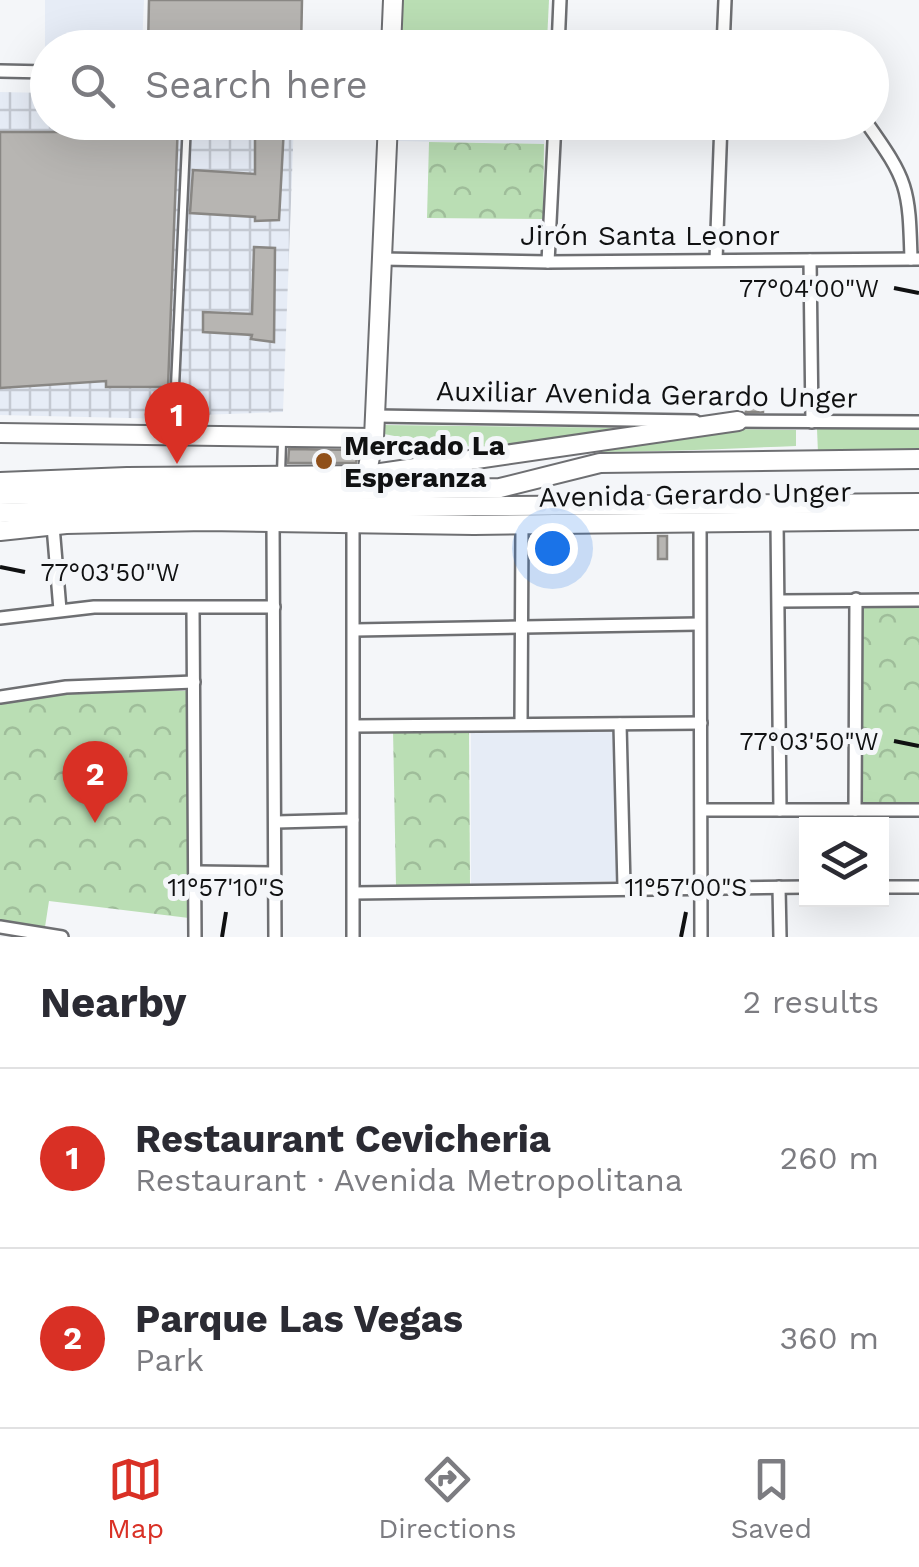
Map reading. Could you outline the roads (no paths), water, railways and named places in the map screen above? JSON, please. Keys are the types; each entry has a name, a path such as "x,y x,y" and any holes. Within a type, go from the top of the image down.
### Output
{"street":[{"path":"392,30 393,0"},
{"path":"559,30 560,0"},
{"path":"724,30 725,0"},
{"path":"0,71 30,72"},
{"path":"354,937 354,630 360,499 374,438 387,140"},
{"path":"548,262 554,140"},
{"path":"716,260 720,140"},
{"path":"879,140 908,191 915,259"},
{"name":"Jirón Santa Leonor","path":"382,259 915,259"},
{"path":"810,260 812,422"},
{"name":"Auxiliar Avenida Gerardo Unger","path":"374,416 919,422"},
{"path":"0,531 53,526 273,522 360,499 738,421"},
{"path":"0,433 374,438"},
{"name":"Avenida Gerardo Unger","path":"360,499 500,488 600,463 919,460"},
{"path":"0,482 281,474 360,499"},
{"path":"0,495 360,499"},
{"path":"0,513 360,499"},
{"name":"Avenida Gerardo Unger","path":"360,499 919,503"},
{"name":"Avenida Gerardo Unger","path":"360,499 522,524 919,518"},
{"path":"895,503 919,518"},
{"path":"777,521 780,810"},
{"path":"273,522 274,937"},
{"path":"700,522 701,937"},
{"path":"521,724 522,524"},
{"path":"53,526 60,610"},
{"path":"855,810 856,599"},
{"path":"780,601 919,600"},
{"path":"0,618 110,607 274,608"},
{"path":"193,609 195,937"},
{"path":"354,630 699,624"},
{"path":"0,697 68,687 194,682"},
{"path":"354,726 700,723"},
{"path":"620,724 624,887"},
{"path":"702,810 919,810"},
{"path":"276,822 353,820"},
{"path":"197,872 274,873"},
{"path":"780,887 780,937"},
{"path":"354,894 799,887"},
{"path":"889,887 919,888"},
{"path":"0,927 62,937"}],"lane":[{"path":"173,434 186,140"},
{"path":"281,474 282,436"}],"place":[{"name":"Mercado La Esperanza","path":"324,461"},
{"name":"Restaurant Cevicheria","path":"177,464"},
{"name":"Parque Las Vegas","path":"95,823"}]}
